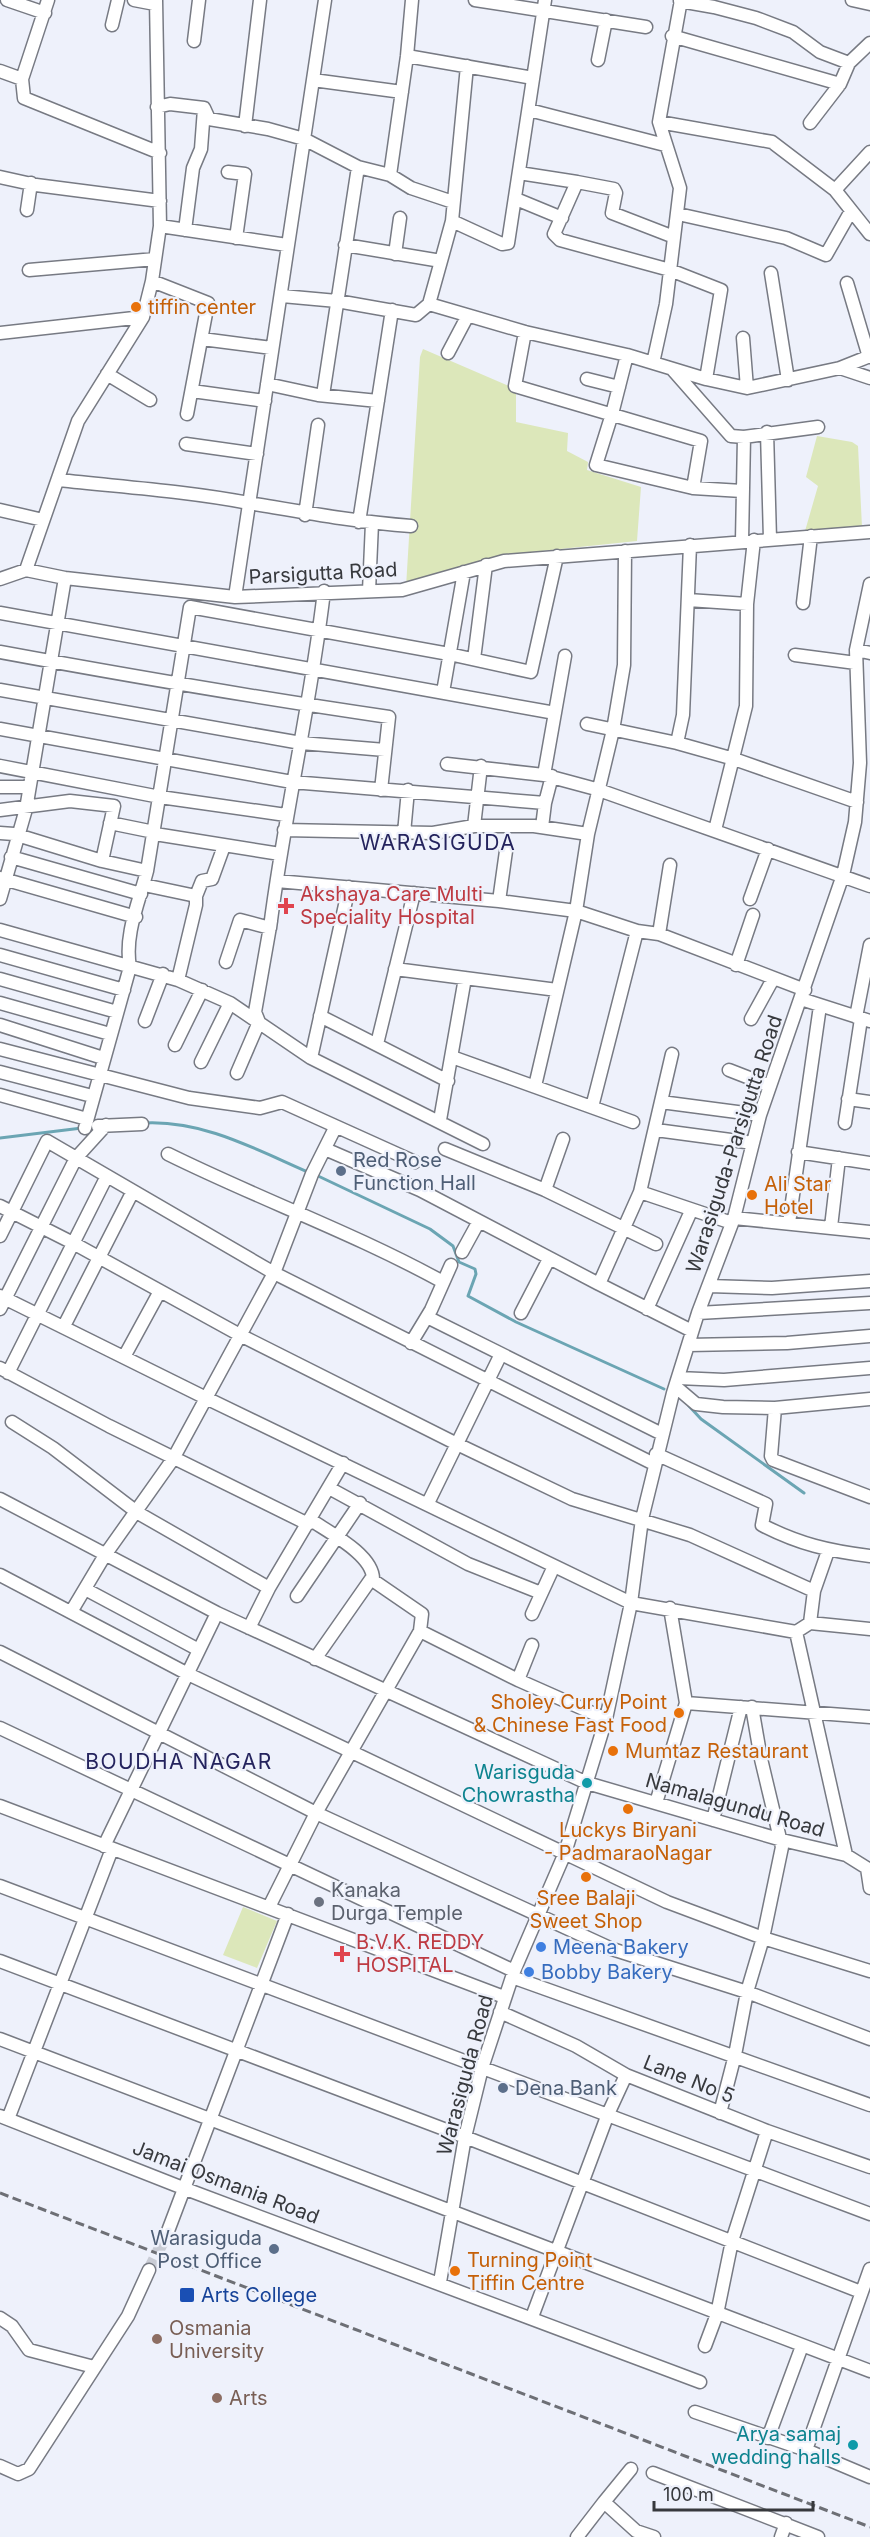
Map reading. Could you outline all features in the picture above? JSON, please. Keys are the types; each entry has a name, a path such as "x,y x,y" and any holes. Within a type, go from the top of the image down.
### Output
{"street":[{"path":"6,0 45,13"},
{"path":"48,0 22,79 24,98 160,153"},
{"path":"112,25 118,0"},
{"path":"0,579 26,570 78,421 143,317 152,281 160,226 155,2 134,0"},
{"path":"194,41 199,0"},
{"path":"245,126 260,0"},
{"path":"235,597 325,0"},
{"path":"390,175 408,56 412,0"},
{"path":"475,0 545,5 646,27"},
{"path":"852,0 870,4"},
{"path":"653,363 670,270 680,188 659,122 672,36 680,1 756,18 794,32 820,52 849,63"},
{"path":"452,221 505,245 516,199 545,5"},
{"path":"598,60 606,20"},
{"path":"672,36 840,84"},
{"path":"810,123 840,84 849,63 870,43"},
{"path":"408,56 533,78"},
{"path":"282,296 416,315 429,304 452,221 467,66"},
{"path":"0,71 22,79"},
{"path":"313,80 402,92"},
{"path":"157,107 170,104 204,108"},
{"path":"204,108 209,119 304,139 358,167 390,175 411,188 453,202"},
{"path":"185,230 193,168 201,149 204,108"},
{"path":"529,111 665,145"},
{"path":"659,122 772,142 835,190 870,234"},
{"path":"835,190 868,156"},
{"path":"323,395 358,167"},
{"path":"228,172 245,174 236,238"},
{"path":"519,173 614,189 616,193 612,213 674,237"},
{"path":"0,177 160,201"},
{"path":"27,210 31,183"},
{"path":"577,183 554,234 560,240 670,270 722,291 706,379"},
{"path":"516,199 562,218"},
{"path":"678,214 786,238 826,255 851,211"},
{"path":"395,254 400,218"},
{"path":"160,226 287,245"},
{"path":"345,245 441,261"},
{"path":"29,270 155,259"},
{"path":"771,273 788,380"},
{"path":"152,281 208,303 187,414"},
{"path":"429,304 525,332 627,355 673,370 747,388 840,368 870,357 847,283"},
{"path":"359,522 392,310"},
{"path":"448,354 467,316"},
{"path":"0,333 143,317"},
{"path":"525,332 515,386 701,441 693,488"},
{"path":"202,339 272,348"},
{"path":"743,339 747,388"},
{"path":"627,355 596,465 693,488 742,491"},
{"path":"840,368 870,378"},
{"path":"673,370 731,436 744,437 767,432 818,427"},
{"path":"107,374 150,400"},
{"path":"587,379 619,387"},
{"path":"267,384 323,395 378,400"},
{"path":"192,391 265,401"},
{"path":"305,514 318,425"},
{"path":"767,432 770,539"},
{"path":"715,830 746,706 748,540 742,491 744,437"},
{"path":"186,444 256,454"},
{"path":"59,480 249,502 305,514 359,522 411,526"},
{"path":"0,510 43,520"},
{"path":"369,591 372,523"},
{"name":"Parsigutta Road","path":"26,570 65,578 235,597 324,591 402,590 486,565 557,556 870,532"},
{"path":"803,603 811,536"},
{"path":"677,743 683,715 690,545"},
{"path":"535,1086 576,911 596,789 613,730 624,665 627,606 625,551"},
{"path":"88,1125 98,1076 130,967 127,950 155,833 186,646 190,607 320,633 449,654 531,672 557,556"},
{"path":"474,659 486,565"},
{"path":"443,692 464,572"},
{"path":"0,900 3,879 20,837 26,809 42,697 65,578"},
{"name":"Warasiguda-Parsigutta Road","path":"586,1783 606,1719 631,1603 642,1519 662,1434 698,1313 733,1221 760,1115 843,875 865,765 856,650 870,585"},
{"path":"237,1073 259,1022 255,1012 286,815 314,670 324,591"},
{"path":"688,600 747,604"},
{"path":"0,613 555,712"},
{"path":"856,650 870,653"},
{"path":"0,652 179,682 213,691 389,717 381,790"},
{"path":"795,655 856,663"},
{"path":"542,827 555,712 565,656"},
{"path":"0,690 301,743 385,750"},
{"path":"587,724 677,743 734,759 857,802"},
{"path":"0,729 292,782 545,803"},
{"path":"447,764 481,766 548,776 596,789 870,886"},
{"path":"474,826 481,766"},
{"path":"29,787 3,787 4,767 160,797 286,815"},
{"path":"404,833 408,790"},
{"path":"0,810 26,809 70,801 114,806 102,861"},
{"path":"110,824 224,846 280,854"},
{"path":"284,830 433,833 474,826 542,827 588,834"},
{"path":"0,833 14,834 102,861 147,871"},
{"path":"178,980 196,896 202,881 212,879 224,846"},
{"path":"750,899 768,849"},
{"path":"499,901 506,851"},
{"path":"11,857 143,889 196,896"},
{"path":"659,934 670,865"},
{"path":"277,878 349,888 499,901 576,911 637,931 659,934 736,965 769,975 820,1006 862,1019"},
{"path":"3,879 136,916"},
{"path":"311,1058 349,888"},
{"path":"377,1044 414,893"},
{"path":"736,965 753,915"},
{"path":"226,962 240,920 270,928"},
{"path":"0,930 130,967 164,974 202,990 230,1003 311,1058 483,1143"},
{"path":"592,1107 637,931"},
{"path":"845,1123 862,1019 870,945"},
{"path":"0,955 124,990"},
{"path":"395,969 558,990"},
{"path":"145,1021 164,974"},
{"path":"751,1019 769,975"},
{"path":"440,1120 465,978"},
{"path":"0,979 117,1012"},
{"path":"175,1045 202,990"},
{"path":"0,1003 110,1034"},
{"path":"201,1062 230,1003"},
{"path":"789,1223 820,1006"},
{"path":"320,1016 448,1081"},
{"path":"0,1025 103,1058"},
{"path":"0,1049 189,1098 260,1108 282,1102 335,1128 415,1162"},
{"path":"599,1284 640,1192 672,1054"},
{"path":"452,1057 633,1122"},
{"path":"729,1070 770,1086"},
{"path":"0,1072 93,1096"},
{"path":"0,1095 88,1125 142,1124"},
{"path":"848,1099 870,1102"},
{"path":"661,1102 760,1115"},
{"path":"106,1125 76,1158 2,1301 38,1313 206,1398 428,1503 631,1603 670,1608 796,1632 810,1623 870,1629"},
{"path":"71,1612 105,1555 138,1513 174,1459 274,1273 335,1128"},
{"path":"656,1130 753,1143"},
{"path":"545,1190 562,1139"},
{"path":"0,1236 47,1141 132,1193 274,1273 487,1382 655,1459 766,1504 762,1525 828,1551 870,1556"},
{"path":"325,1149 420,1190 549,1259 692,1331"},
{"path":"445,1149 545,1190 656,1244"},
{"path":"798,1152 870,1163"},
{"path":"168,1154 297,1214 384,1250 443,1282"},
{"path":"831,1227 839,1158"},
{"path":"107,1176 38,1313 4,1370 174,1459 309,1522 337,1538 370,1565 374,1579 422,1614 420,1631 316,1813 269,1907"},
{"path":"640,1192 691,1210 733,1221 789,1223 870,1232"},
{"path":"64,1326 132,1193"},
{"path":"0,1206 74,1243 240,1335 572,1499 690,1535 814,1591"},
{"path":"647,1309 691,1210"},
{"path":"462,1252 479,1221"},
{"path":"521,1312 549,1259"},
{"path":"411,1343 427,1317 451,1265"},
{"path":"709,1286 772,1288 870,1281"},
{"path":"124,1357 160,1291"},
{"path":"698,1313 870,1304"},
{"path":"427,1317 662,1434"},
{"path":"688,1345 787,1343 870,1336"},
{"path":"428,1503 501,1354"},
{"path":"677,1382 870,1368"},
{"path":"677,1382 696,1404 775,1408 870,1399"},
{"path":"775,1408 771,1456 773,1460 870,1497"},
{"path":"12,1422 53,1448 138,1513 270,1588"},
{"path":"249,1628 343,1463"},
{"path":"330,1488 468,1564 541,1593"},
{"name":"Namalagundu Road","path":"0,1499 217,1613 586,1783 782,1840 846,1855 869,1869"},
{"path":"297,1596 360,1503"},
{"path":"810,1623 814,1591 828,1551"},
{"path":"532,1614 554,1566"},
{"path":"0,1575 188,1674 667,1902 763,1938 870,1971"},
{"path":"315,1659 369,1580 374,1579"},
{"path":"85,1589 199,1650"},
{"path":"656,1803 686,1703 670,1608"},
{"path":"4,2117 34,2052 131,1788 217,1613"},
{"path":"420,1631 518,1680 606,1719"},
{"path":"796,1632 846,1855"},
{"path":"518,1680 532,1645"},
{"path":"0,1652 316,1813 612,1949 747,1992 870,2039"},
{"path":"686,1703 870,1717"},
{"path":"713,1820 747,1707"},
{"path":"720,2113 735,2055 747,1992 763,1938 782,1840 747,1707"},
{"path":"0,1728 131,1788 513,1974 870,2105"},
{"name":"Warasiguda Road","path":"440,2282 465,2137 483,2068 504,1997 565,1853 586,1783"},
{"path":"0,1806 504,1997"},
{"path":"869,1869 870,1888"},
{"path":"0,1886 260,1986 608,2114 870,2214"},
{"path":"168,2230 288,1914"},
{"path":"0,1961 235,2052 465,2137 861,2292"},
{"name":"Lane No 5","path":"500,2012 576,2046 626,2075 767,2131 870,2167"},
{"path":"0,2039 870,2371"},
{"path":"532,2317 608,2114 626,2075"},
{"name":"Jamai Osmania Road","path":"4,2117 183,2188 440,2282 700,2382"},
{"path":"705,2346 717,2314 732,2241 767,2131"},
{"path":"806,2450 870,2269"},
{"path":"0,2466 18,2474 30,2469 128,2316 149,2270"},
{"path":"0,2318 12,2326 29,2350 94,2367"},
{"path":"768,2438 802,2346"},
{"path":"695,2412 806,2450 870,2477"},
{"path":"577,2537 631,2469"},
{"path":"653,2473 818,2537"},
{"path":"603,2502 634,2534 654,2537"},
{"path":"781,2537 786,2523"}],"green space":[{"path":"423,349 516,389 516,422 568,433 567,451 588,462 587,470 641,487 637,541 502,555 406,587 420,357"},
{"path":"817,436 852,442 858,446 862,527 805,531 818,486 806,477"},
{"path":"243,1907 277,1921 257,1968 223,1955"}],"waterway":[{"path":"144,1123 166,1123 208,1131 308,1172"},
{"path":"0,1138 82,1128"},
{"path":"316,1175 430,1229 453,1246 459,1262 475,1269 476,1274 468,1296 516,1322 664,1389"},
{"path":"689,1406 701,1419 804,1493"}],"tunnel":[{"path":"149,2270 168,2231"}],"railway":[{"path":"0,2193 870,2527"}],"place":[{"name":"tiffin center","path":"136,307"},
{"name":"Akshaya Care Multi Speciality Hospital","path":"286,906"},
{"name":"Red Rose Function Hall","path":"341,1171"},
{"name":"Ali Star Hotel","path":"752,1195"},
{"name":"Sholey Curry Point & Chinese Fast Food","path":"679,1713"},
{"name":"Mumtaz Restaurant","path":"613,1751"},
{"name":"Warisguda Chowrastha","path":"587,1783"},
{"name":"Luckys Biryani - PadmaraoNagar","path":"628,1809"},
{"name":"Sree Balaji Sweet Shop","path":"586,1877"},
{"name":"Kanaka Durga Temple","path":"319,1902"},
{"name":"Meena Bakery","path":"541,1947"},
{"name":"B.V.K. REDDY HOSPITAL","path":"342,1954"},
{"name":"Bobby Bakery","path":"529,1972"},
{"name":"Dena Bank","path":"503,2088"},
{"name":"Warasiguda Post Office","path":"274,2249"},
{"name":"Turning Point Tiffin Centre","path":"455,2271"},
{"name":"Arts College","path":"187,2295"},
{"name":"Osmania University","path":"157,2339"},
{"name":"Arts","path":"217,2398"},
{"name":"Arya samaj wedding halls","path":"853,2445"}],"district":[{"name":"WARASIGUDA","path":"438,843"},
{"name":"BOUDHA NAGAR","path":"179,1762"}]}
